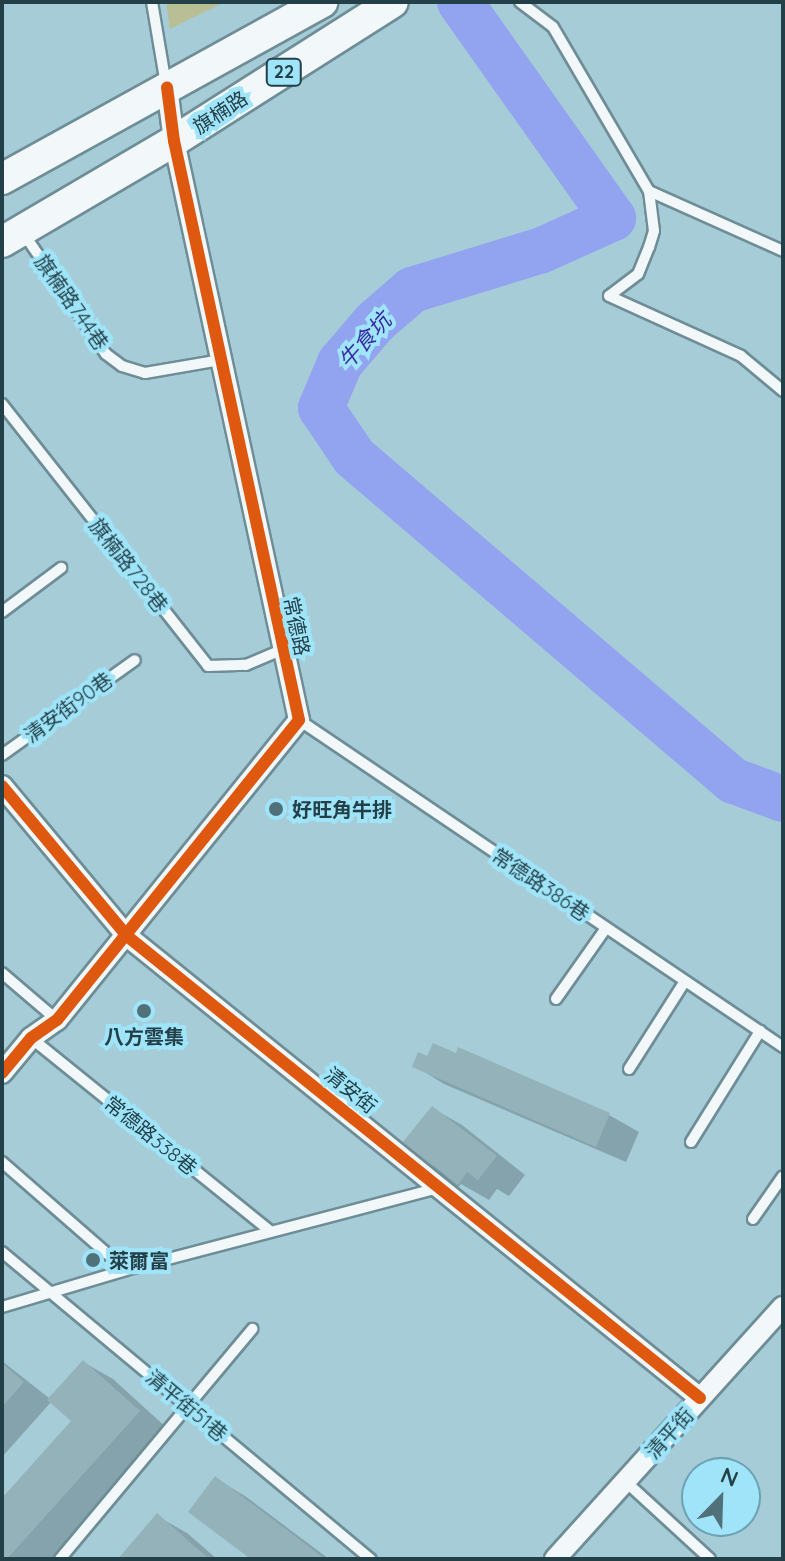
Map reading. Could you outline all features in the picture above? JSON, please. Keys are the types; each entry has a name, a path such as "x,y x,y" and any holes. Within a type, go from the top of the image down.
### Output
{"main road":[{"name":"22","path":"2,179 322,2"},
{"name":"旗楠路","path":"12,236 174,141 393,2"}],"street":[{"name":"常德路","path":"167,87 174,141 299,720"},
{"path":"2,1073 31,1038 57,1020 299,720"},
{"name":"清安街","path":"2,786 127,936 700,1398"},
{"name":"清平街","path":"555,1559 783,1307"}],"lane":[{"path":"152,2 167,87"},
{"path":"520,2 553,27 649,191 654,231 649,247 638,274 609,296 741,356 783,391"},
{"path":"649,191 783,251"},
{"name":"旗楠路744巷","path":"12,236 106,354 122,366 145,373 220,360"},
{"name":"旗楠路728巷","path":"2,404 208,666 246,665 282,650"},
{"path":"2,612 61,568"},
{"name":"清安街90巷","path":"2,755 135,660"},
{"name":"常德路386巷","path":"299,720 783,1047"},
{"path":"556,999 606,928"},
{"path":"2,973 57,1020"},
{"path":"629,1069 685,981"},
{"path":"691,1142 760,1031"},
{"name":"常德路338巷","path":"31,1038 270,1231"},
{"path":"2,1162 126,1270"},
{"path":"753,1219 783,1176"},
{"path":"2,1307 126,1270 441,1188"},
{"name":"清平街51巷","path":"2,1252 54,1292 371,1559"},
{"path":"60,1559 252,1329"},
{"path":"625,1481 710,1559"}],"green space":[{"path":"166,2 225,2 170,29"}],"building":[{"path":"433,1043 456,1053 458,1047 610,1113 596,1147 412,1067 418,1052 427,1056"},
{"path":"432,1106 497,1156 478,1180 467,1172 458,1185 433,1165 424,1177 394,1153"},
{"path":"83,1360 140,1411 7,1559 2,1559 2,1498 71,1421 47,1400"},
{"path":"2,1363 24,1382 2,1407"},
{"path":"215,1476 325,1559 250,1559 188,1512"},
{"path":"157,1513 194,1546 210,1559 118,1559"}],"waterway":[{"name":"牛食坑","path":"460,2 613,218 542,250 412,290 375,322 340,363 321,408 354,457 734,781 783,799"}],"cycle path":[{"path":"2,1073 31,1038 57,1020 299,720 174,141 167,87"},
{"path":"2,786 127,936 700,1398"}],"place":[{"name":"好旺角牛排","path":"276,809"},
{"name":"八方雲集","path":"144,1011"},
{"name":"萊爾富","path":"93,1260"}]}
